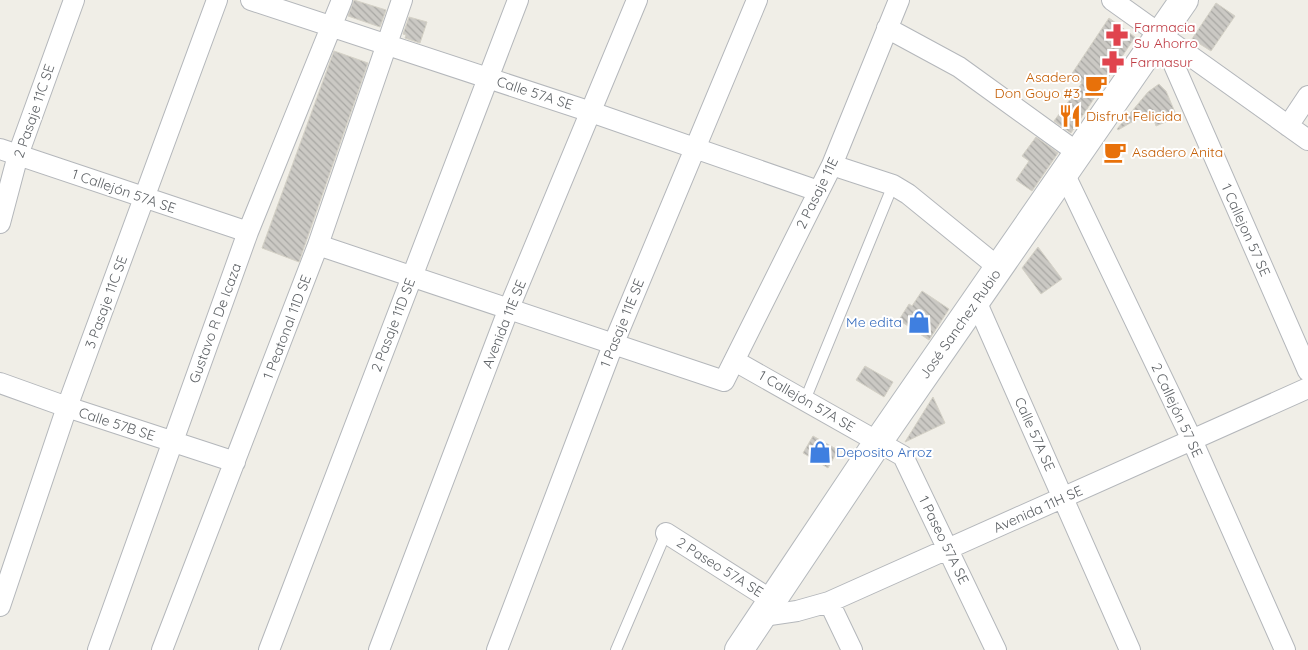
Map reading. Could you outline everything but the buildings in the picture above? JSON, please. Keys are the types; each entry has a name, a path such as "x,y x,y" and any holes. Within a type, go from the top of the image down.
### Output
{"main road":[{"name":"José Sanchez Rubio","path":"739,650 878,442 1184,0"}],"street":[{"name":"2 Pasaje 11C SE","path":"0,223 9,152 74,0"},
{"name":"3 Pasaje 11C SE","path":"0,606 67,407 217,0"},
{"name":"Calle 57A SE","path":"251,0 272,3 332,26 591,112 818,191"},
{"name":"Gustavo R De Icaza","path":"98,650 248,232 342,0"},
{"name":"1 Peatonal 11D SE","path":"162,650 318,244 402,0"},
{"name":"2 Pasaje 11D SE","path":"269,650 518,0"},
{"name":"Avenida 11E SE","path":"378,650 509,308 637,0"},
{"name":"1 Pasaje 11E SE","path":"497,650 613,344 757,0"},
{"name":"2 Pasaje 11E","path":"613,344 724,381 832,165 899,0"},
{"path":"1112,0 1308,140"},
{"name":"2 Callejón 57 SE","path":"887,28 959,67 1071,163 1285,650"},
{"name":"1 Callejon 57 SE","path":"1160,33 1308,371"},
{"path":"1288,126 1308,96"},
{"name":"1 Callejón 57A SE","path":"9,152 248,232"},
{"path":"832,165 893,185 908,194 999,268"},
{"path":"318,244 613,344"},
{"name":"Calle 57A SE","path":"976,301 1130,650"},
{"name":"1 Callejón 57A SE","path":"735,361 878,442"},
{"name":"Calle 57B SE","path":"0,383 234,462"},
{"name":"Avenida 11H SE","path":"768,608 797,611 829,602 1308,388"},
{"name":"1 Paseo 57A SE","path":"878,442 903,456 996,650"},
{"name":"2 Paseo 57A SE","path":"666,533 768,608"},
{"path":"829,602 852,650"}],"lane":[{"path":"805,400 893,185"},
{"path":"616,650 666,533"}],"place":[{"name":"Farmacia Su Ahorro","path":"1117,35"},
{"name":"Farmasur","path":"1113,62"},
{"name":"Asadero Don Goyo #3","path":"1096,85"},
{"name":"Disfrut Felicida","path":"1070,116"},
{"name":"Asadero Anita","path":"1115,152"},
{"name":"Me edita","path":"919,322"},
{"name":"Deposito Arroz","path":"820,452"}]}
